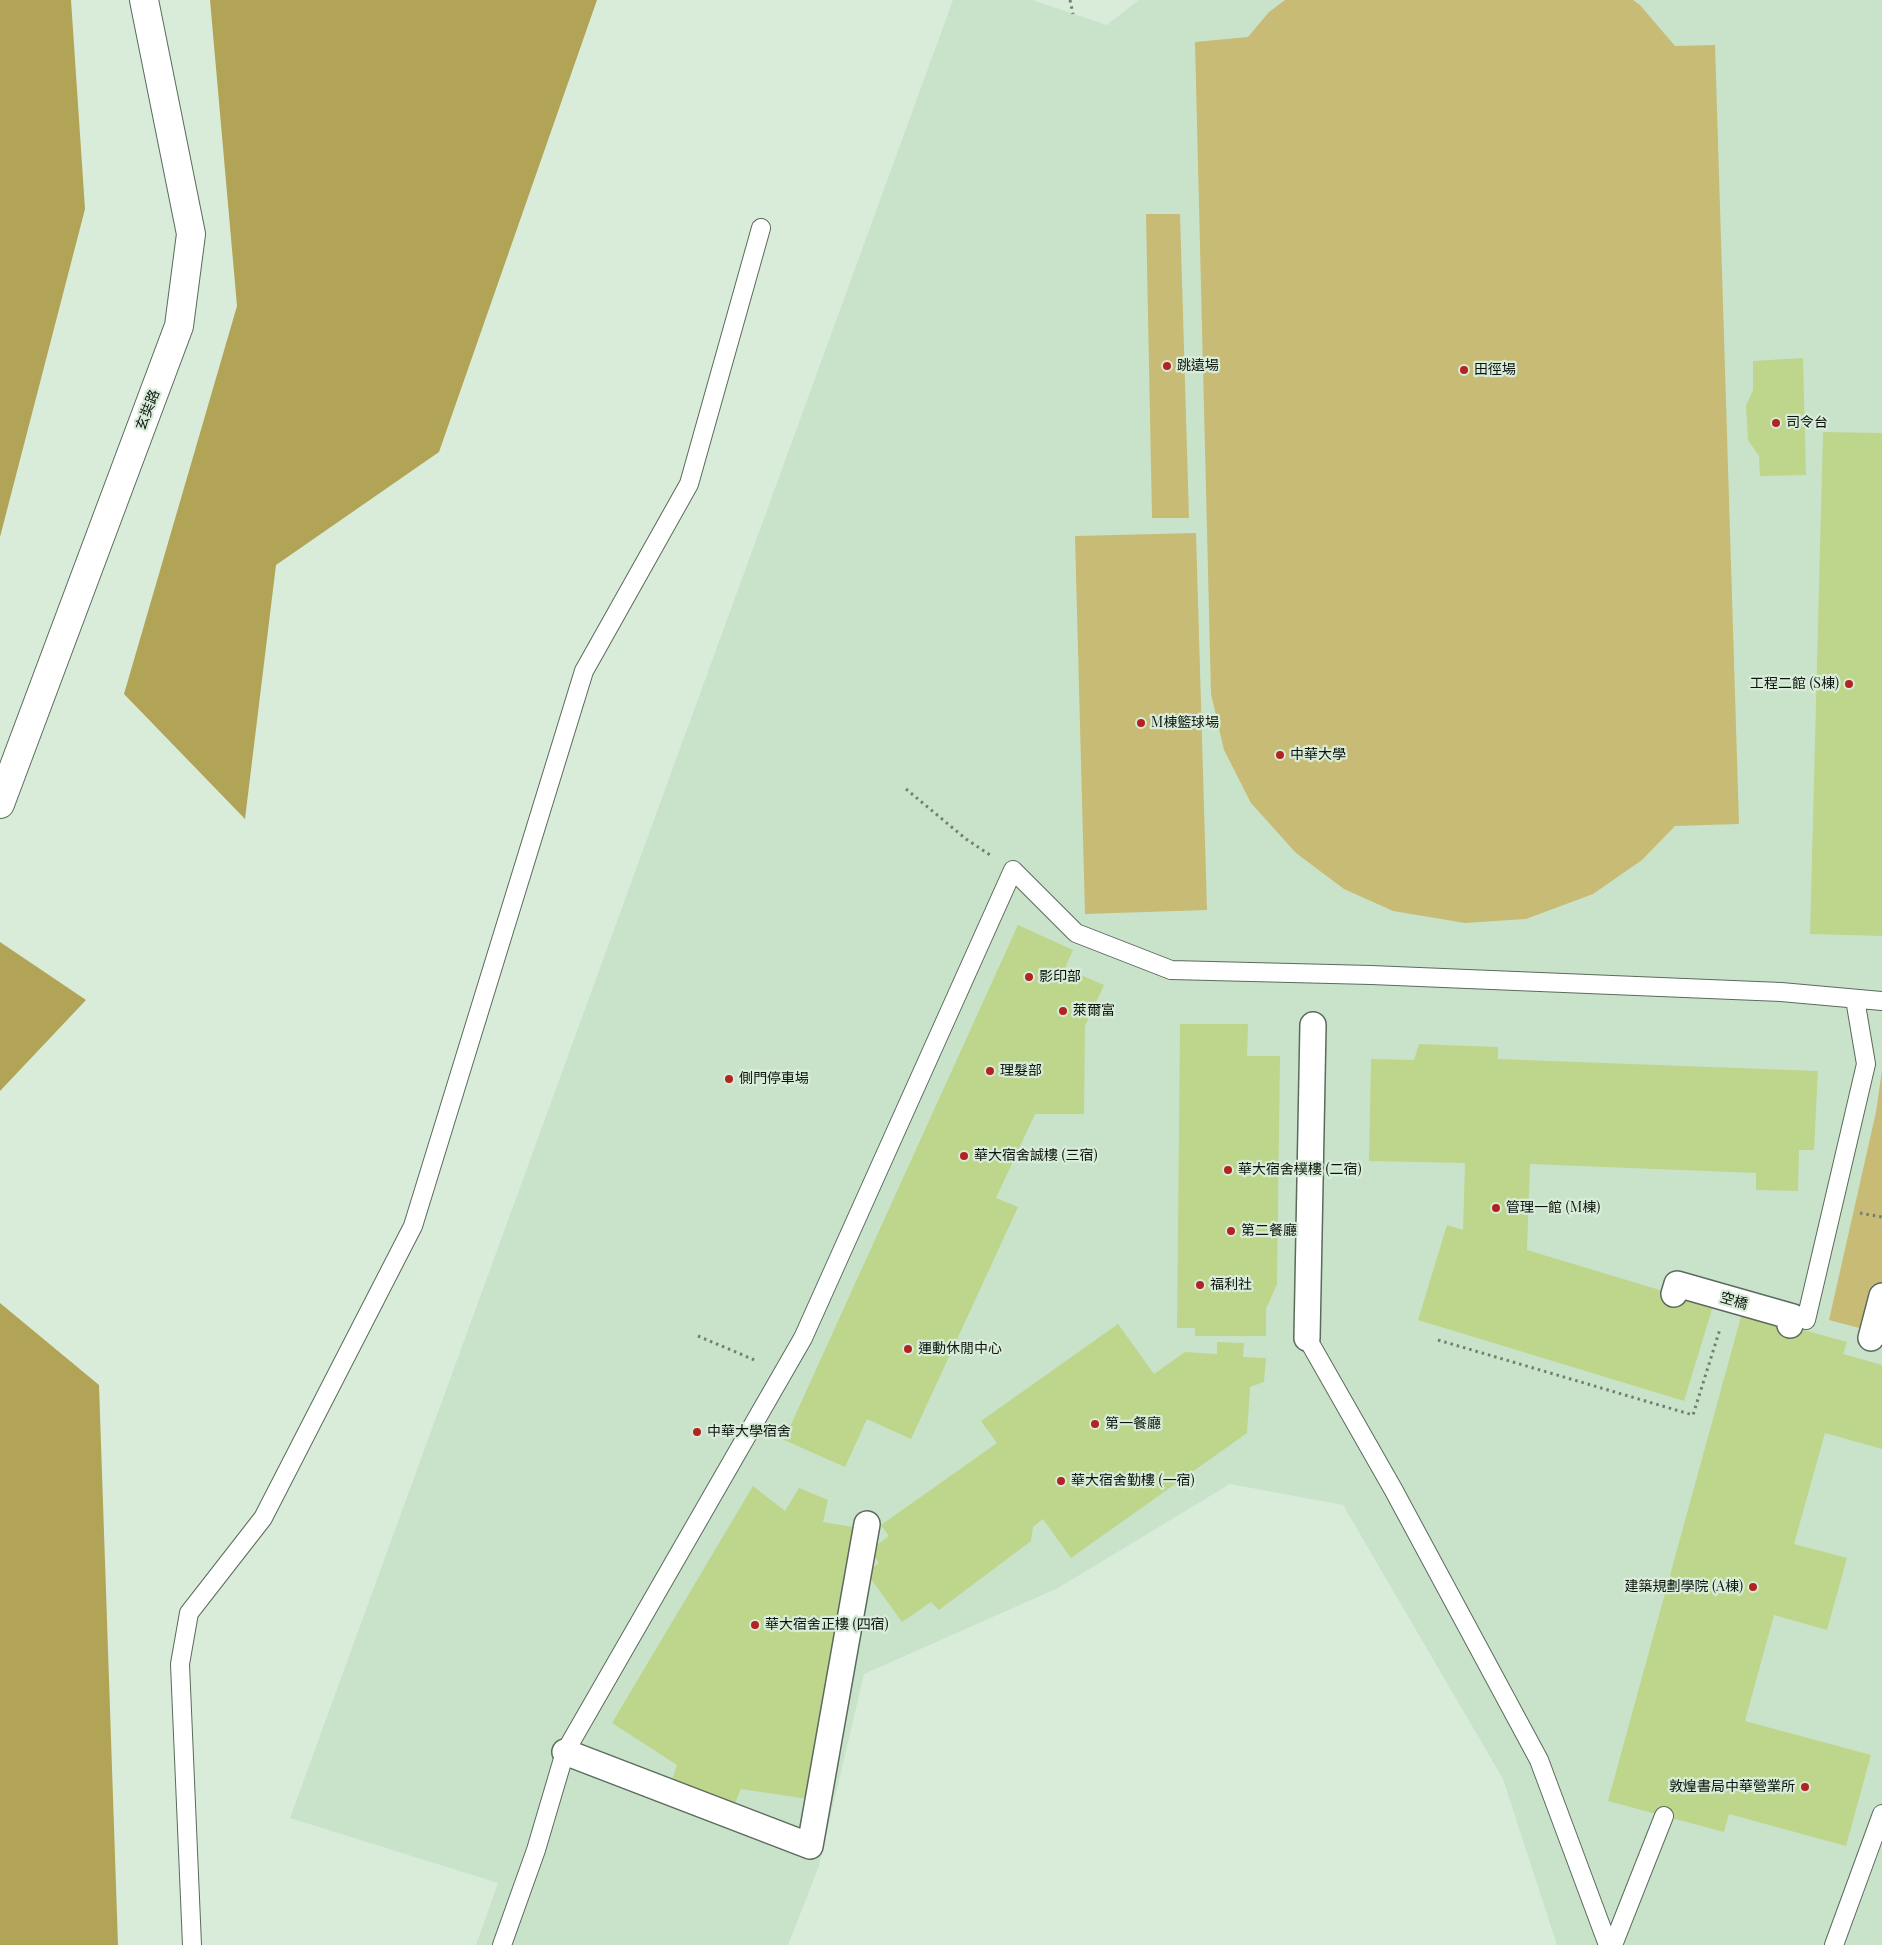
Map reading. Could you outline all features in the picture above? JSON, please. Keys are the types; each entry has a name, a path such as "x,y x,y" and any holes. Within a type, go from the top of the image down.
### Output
{"street":[{"name":"玄奘路","path":"0,804 179,326 191,234 144,0"},
{"path":"1306,1338 1313,1025"},
{"name":"空橋","path":"1674,1294 1677,1284 1792,1317 1798,1323"},
{"path":"1871,1338 1882,1296"},
{"path":"565,1752 810,1846 867,1524"}],"lane":[{"path":"192,1945 180,1664 189,1613 264,1518 413,1226 584,671 689,484 761,228"},
{"path":"502,1945 536,1850 565,1752 807,1329 1013,870 1076,933 1171,970 1371,975 1781,992 1882,1001"},
{"path":"1798,1323 1866,1064 1855,999"},
{"path":"1306,1338 1392,1489 1540,1760 1608,1945"},
{"path":"1834,1945 1882,1814"},
{"path":"1613,1945 1664,1816"}],"path":[{"path":"1070,0 1073,14"},
{"path":"906,789 966,839 1013,870"},
{"path":"1438,1340 1692,1415 1729,1300"},
{"path":"698,1336 784,1372"}],"shaded area":[{"path":"0,0 71,0 85,209 0,537"},
{"path":"210,0 597,0 439,452 276,565 245,819 124,694 237,306"},
{"name":"中華大學","path":"953,0 1032,0 1107,25 1139,0 1882,0 1882,1945 1557,1945 1503,1779 1343,1505 1230,1484 1058,1588 864,1674 819,1866 788,1945 476,1945 498,1883 290,1818"},
{"name":"田徑場","path":"1285,0 1633,0 1640,5 1675,46 1715,45 1739,824 1675,826 1642,860 1593,894 1526,919 1465,923 1393,911 1344,889 1296,853 1251,803 1224,750 1211,694 1195,42 1248,37 1269,12"},
{"name":"跳遠場","path":"1146,214 1180,214 1189,518 1152,518"},
{"name":"M棟籃球場","path":"1196,533 1207,910 1085,914 1075,536"},
{"path":"0,942 86,1000 0,1091"},
{"path":"1882,1070 1882,1334 1829,1320 1876,1112"},
{"path":"0,1303 99,1385 118,1945 0,1945"}],"building":[{"name":"司令台","path":"1803,358 1806,475 1760,476 1759,456 1748,440 1746,406 1753,390 1753,361"},
{"name":"工程二館 (S棟)","path":"1823,432 1882,433 1882,936 1810,934"},
{"name":"華大宿舍誠樓 (三宿)","path":"1018,925 1073,950 1065,968 1104,985 1085,1026 1084,1114 1035,1114 996,1198 1018,1207 911,1439 867,1419 845,1467 784,1440"},
{"name":"華大宿舍樸樓 (二宿)","path":"1180,1024 1248,1024 1247,1056 1280,1056 1277,1284 1266,1309 1266,1336 1195,1336 1195,1328 1177,1328"},
{"name":"管理一館 (M棟)","path":"1419,1044 1498,1047 1498,1059 1818,1071 1814,1150 1799,1150 1798,1191 1756,1190 1756,1173 1530,1164 1527,1250 1713,1306 1684,1401 1418,1320 1447,1225 1463,1230 1465,1163 1369,1161 1371,1059 1414,1060"},
{"name":"建築規劃學院 (A棟)","path":"1742,1313 1847,1342 1843,1354 1882,1365 1882,1449 1825,1433 1794,1544 1847,1558 1827,1630 1774,1615 1745,1721 1871,1755 1846,1846 1729,1814 1724,1832 1608,1801"},
{"name":"華大宿舍勤樓 (一宿)","path":"1118,1324 1154,1374 1185,1352 1217,1354 1217,1342 1244,1343 1243,1357 1266,1358 1264,1382 1250,1387 1247,1433 1071,1558 1043,1519 1033,1527 1031,1541 939,1610 931,1602 902,1622 866,1572 879,1563 870,1550 889,1536 881,1525 997,1443 981,1421"},
{"name":"華大宿舍正樓 (四宿)","path":"753,1486 785,1511 799,1488 828,1500 823,1522 859,1528 808,1799 741,1789 727,1823 666,1798 677,1765 612,1723"}],"place":[{"name":"跳遠場","path":"1167,366"},
{"name":"田徑場","path":"1464,370"},
{"name":"司令台","path":"1776,423"},
{"name":"工程二館 (S棟)","path":"1849,684"},
{"name":"M棟籃球場","path":"1141,723"},
{"name":"中華大學","path":"1280,755"},
{"name":"影印部","path":"1029,977"},
{"name":"萊爾富","path":"1063,1011"},
{"name":"理髮部","path":"990,1071"},
{"name":"側門停車場","path":"729,1079"},
{"name":"華大宿舍誠樓 (三宿)","path":"964,1156"},
{"name":"華大宿舍樸樓 (二宿)","path":"1228,1170"},
{"name":"管理一館 (M棟)","path":"1496,1208"},
{"name":"第二餐廳","path":"1231,1231"},
{"name":"福利社","path":"1200,1285"},
{"name":"運動休閒中心","path":"908,1349"},
{"name":"第一餐廳","path":"1095,1424"},
{"name":"中華大學宿舍","path":"697,1432"},
{"name":"華大宿舍勤樓 (一宿)","path":"1061,1481"},
{"name":"建築規劃學院 (A棟)","path":"1753,1587"},
{"name":"華大宿舍正樓 (四宿)","path":"755,1625"},
{"name":"敦煌書局中華營業所","path":"1805,1787"}]}
